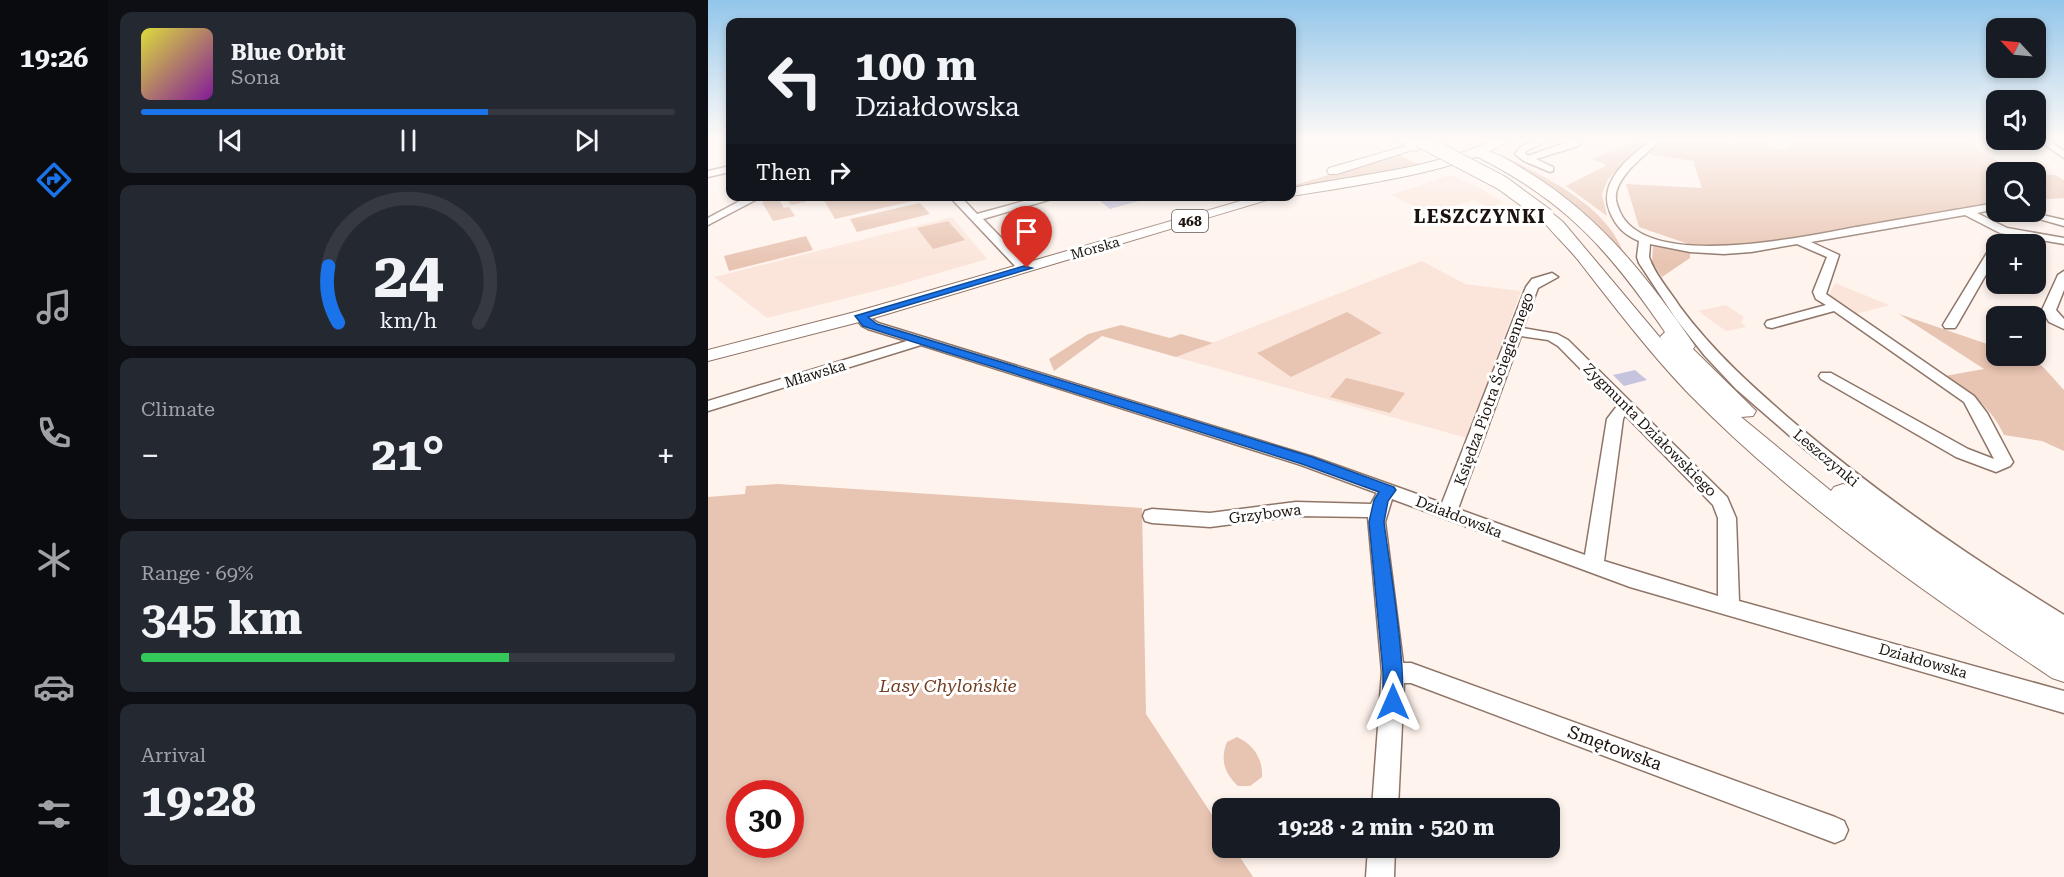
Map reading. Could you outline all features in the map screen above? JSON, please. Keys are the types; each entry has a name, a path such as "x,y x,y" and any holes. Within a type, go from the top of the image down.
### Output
{"highway":[{"path":"1483,181 1499,189 1542,222 1569,252 1600,296 1630,332 1737,403 1799,459 1853,501 1989,597 2064,644"},
{"path":"1500,181 1554,215 1645,333 1698,376"},
{"path":"1512,181 1554,215 1657,324 1698,376 1759,445 1866,532 1983,616 2064,668"},
{"path":"1499,189 1526,181"},
{"path":"1547,181 1607,242 1638,279 1698,376"}],"main road":[{"path":"1296,191 1349,181"},
{"name":"Morska","path":"708,344 800,324 1230,201"},
{"name":"Morska","path":"708,356 861,316 1257,201"}],"street":[{"path":"1618,181 1611,190 1612,208 1622,225 1630,233 1645,240 1730,250 1799,241 1986,208"},
{"path":"708,222 748,201"},
{"path":"959,201 1019,263"},
{"path":"975,218 1038,201"},
{"path":"1966,212 2004,231 2064,241"},
{"path":"2046,219 2064,223"},
{"name":"Leszczynki","path":"1645,240 1643,257 1645,263 1688,327 1722,367 1810,445 1892,511 2000,586 2064,626"},
{"path":"1799,241 1833,255 1819,292 1834,307 1968,399 1979,413 2004,462 1996,466 1962,453 1826,376"},
{"path":"1950,325 1986,266"},
{"path":"2064,275 2049,310 2054,319 2064,325"},
{"name":"Księdza Piotra Ściegiennego","path":"1447,513 1532,287 1536,282 1552,277"},
{"path":"1772,324 1834,307"},
{"name":"Działdowska","path":"861,316 867,323 921,341 1307,461 1593,567 2064,702"},
{"name":"Zygmunta Działowskiego","path":"1517,331 1552,337 1563,342 1721,502 1726,510 1729,607"},
{"name":"Mławska","path":"708,406 921,341"},
{"path":"1593,567 1615,419 1627,407"},
{"path":"1386,798 1393,672 1376,522 1381,500 1389,490"},
{"name":"Grzybowa","path":"1152,516 1210,520 1296,509 1377,511"},
{"name":"Smętowska","path":"1393,672 1411,673 1835,830"},
{"path":"1380,877 1381,858"}],"shaded area":[{"path":"1433,181 1464,181 1502,202 1490,208 1473,200 1459,205 1422,210 1391,195"},
{"path":"952,217 987,259 898,285 767,318 714,277"},
{"path":"1422,261 1465,284 1521,291 1467,438 1176,357"},
{"path":"1835,283 1890,305 1856,314 1830,296"},
{"path":"1726,305 1744,317 1741,322 1746,327 1726,331 1698,311"}],"green space":[{"path":"1309,181 1329,181 1296,187 1296,185"},
{"path":"1542,181 1551,181 1557,184 1590,208 1604,221 1624,254 1581,210"},
{"path":"1576,181 1607,181 1602,194 1607,216 1566,186"},
{"path":"1700,181 1986,181 1986,204 1743,247 1700,248 1639,227 1626,184 1702,188"},
{"path":"2046,181 2064,181 2064,198 2046,199"},
{"path":"780,201 784,208 789,207 795,216 773,221 762,202"},
{"path":"788,201 806,202 791,205"},
{"path":"824,201 912,201 835,219"},
{"path":"920,203 930,214 857,232 850,219"},
{"path":"948,221 965,240 933,249 917,228"},
{"path":"806,236 813,250 729,271 724,256"},
{"path":"1653,246 1690,252 1690,258 1662,277 1652,262"},
{"path":"1347,312 1382,333 1291,377 1257,353"},
{"path":"1899,314 1986,344 1986,366 2041,366 2064,390 2064,451 2042,441 2004,435 1986,408 1945,376 1984,369"},
{"path":"1121,325 1170,338 1181,334 1213,343 1176,357 1102,336 1054,371 1049,359 1088,334"},
{"path":"1346,378 1405,393 1390,413 1330,397"},
{"name":"Lasy Chylońskie","path":"778,484 1142,508 1146,714 1212,815 1212,858 1241,858 1253,877 708,877 708,497 745,494 746,486"},
{"path":"1237,737 1253,748 1261,764 1262,777 1250,786 1238,786 1229,776 1225,766 1224,754 1227,742"}],"building":[{"path":"1100,201 1138,201 1110,209"},
{"path":"1635,370 1647,380 1624,386 1613,375"}],"district":[{"name":"LESZCZYNKI","path":"1480,217"}],"route":[{"path":"1027,268 861,316 873,326 1307,461 1389,490 1381,500 1376,522 1393,672 1393,702"}]}
